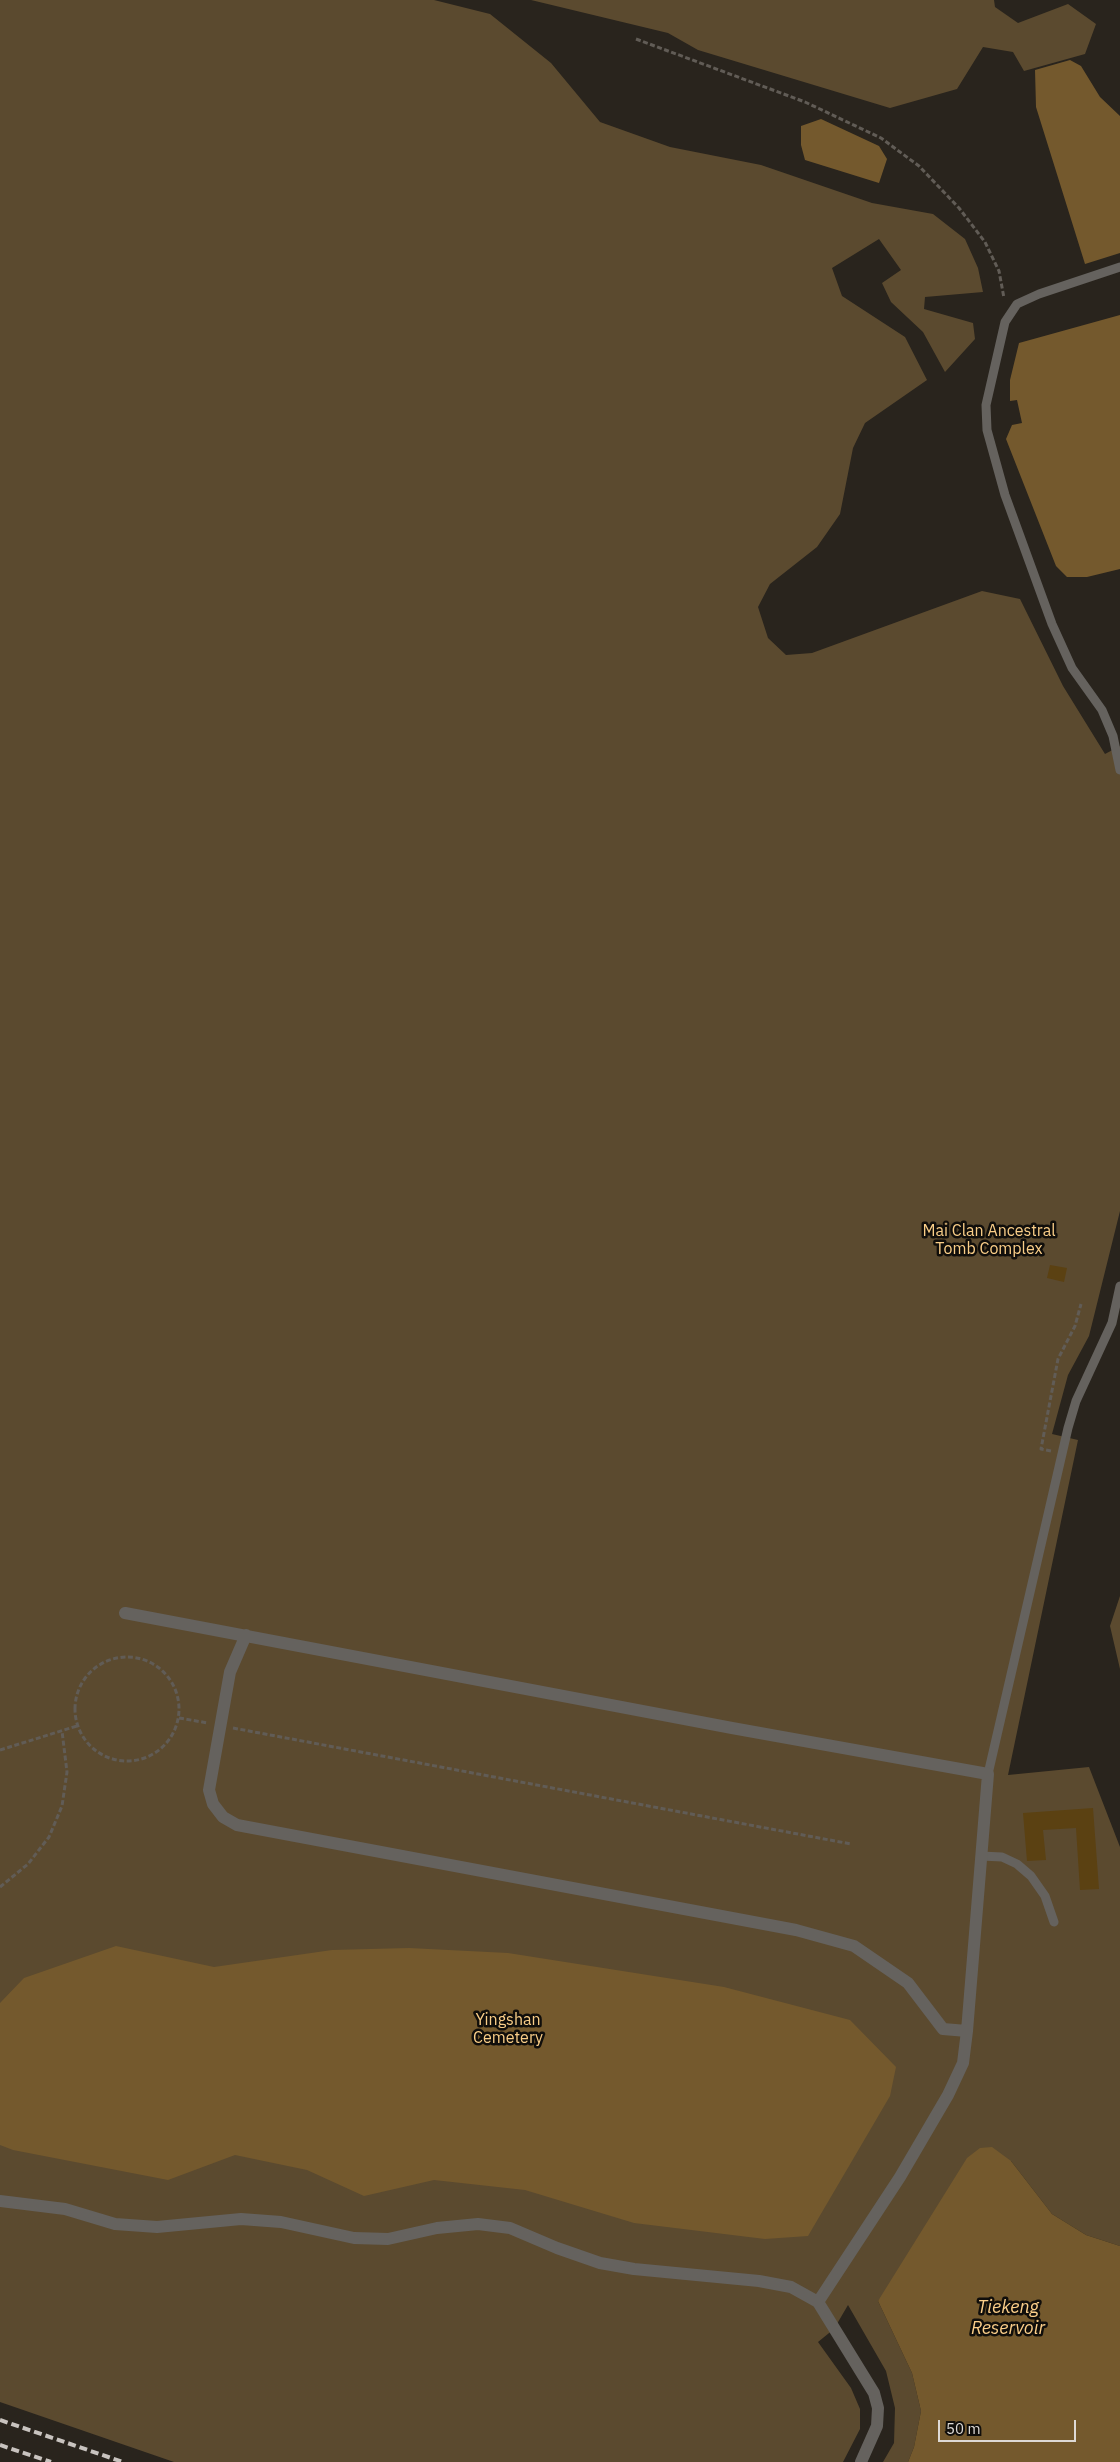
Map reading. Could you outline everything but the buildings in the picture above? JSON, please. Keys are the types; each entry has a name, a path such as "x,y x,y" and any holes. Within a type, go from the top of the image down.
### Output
{"street":[{"path":"125,1614 988,1774 963,2063 948,2096 900,2177 818,2302"},
{"path":"246,1636 230,1672 209,1790 213,1804 223,1817 237,1825 796,1930 854,1946 908,1983 943,2030 967,2031"},
{"path":"0,2201 66,2209 114,2224 157,2227 242,2219 281,2222 354,2238 388,2239 437,2228 478,2224 510,2228 557,2248 600,2263 634,2269 759,2281 790,2286 818,2302 874,2393 878,2408 877,2426 861,2462"}],"lane":[{"path":"1120,267 1024,300 1018,304 1005,322 986,405 987,430 1005,495 1052,624 1072,668 1102,710 1113,736 1120,770"},
{"path":"1113,736 1120,728"},
{"path":"988,1774 1068,1428 1076,1401 1112,1323 1120,1286"},
{"path":"981,1856 1002,1857 1017,1864 1031,1876 1045,1896 1054,1922"}],"path":[{"path":"636,39 805,102 881,138 920,166 959,208 985,242 998,271 1004,292 1005,322"},
{"path":"1041,1449 1058,1360 1075,1326 1081,1304"},
{"path":"131,1657 148,1661 162,1671 173,1684 179,1701 179,1718 173,1734 162,1748 148,1758 131,1761 114,1760 98,1753 85,1741 77,1726 74,1709 77,1692 85,1677 98,1666 114,1659 131,1657"},
{"path":"179,1718 851,1844"},
{"path":"0,1750 77,1726"},
{"path":"0,1887 28,1864 49,1837 62,1806 67,1772 62,1731"}],"green space":[{"path":"0,0 434,0 490,14 551,63 600,122 670,147 761,165 872,203 933,214 965,239 978,268 983,292 925,297 924,309 973,323 975,339 945,372 923,332 891,302 882,283 901,270 879,239 832,268 842,296 905,337 927,380 865,423 853,448 840,514 817,547 770,584 758,607 768,638 786,655 812,653 982,591 1020,599 1063,686 1105,754 1120,746 1120,1211 1089,1336 1068,1375 1052,1434 1078,1440 1008,1775 1089,1767 1120,1847 1120,2246 1086,2235 1052,2214 1011,2161 878,2301 912,2373 921,2411 914,2447 908,2462 883,2462 894,2443 895,2408 886,2371 848,2305 834,2329 818,2342 851,2388 860,2409 860,2429 843,2462 174,2462 0,2402"},
{"path":"531,0 994,0 995,7 1018,23 1068,4 1096,24 1085,54 1024,71 1013,52 983,47 957,89 890,108 698,50 668,33"},
{"path":"1120,1596 1120,1669 1110,1626"}],"water":[{"path":"1070,60 1081,66 1100,97 1120,116 1120,253 1085,264 1036,107 1035,70"},
{"path":"821,119 879,146 887,159 879,183 805,160 801,145 801,126"},
{"path":"1120,315 1120,569 1087,577 1067,577 1056,566 1006,439 1012,425 1022,423 1017,400 1010,401 1010,380 1019,343"},
{"path":"116,1946 214,1967 332,1950 409,1948 508,1953 724,1987 850,2020 896,2067 890,2096 808,2236 765,2239 634,2223 525,2190 434,2180 364,2196 307,2170 235,2155 168,2180 13,2150 0,2145 0,2003 24,1978"},
{"name":"Tiekeng Reservoir","path":"992,2147 1011,2161 1052,2214 1086,2235 1120,2246 1120,2462 908,2462 914,2447 921,2411 912,2373 878,2301 967,2158 980,2148"}],"railway":[{"path":"0,2420 123,2462"},
{"path":"0,2445 51,2462"}],"park label":[{"name":"Mai Clan Ancestral Tomb Complex","path":"989,1240"},
{"name":"Yingshan Cemetery","path":"508,2029"}]}
